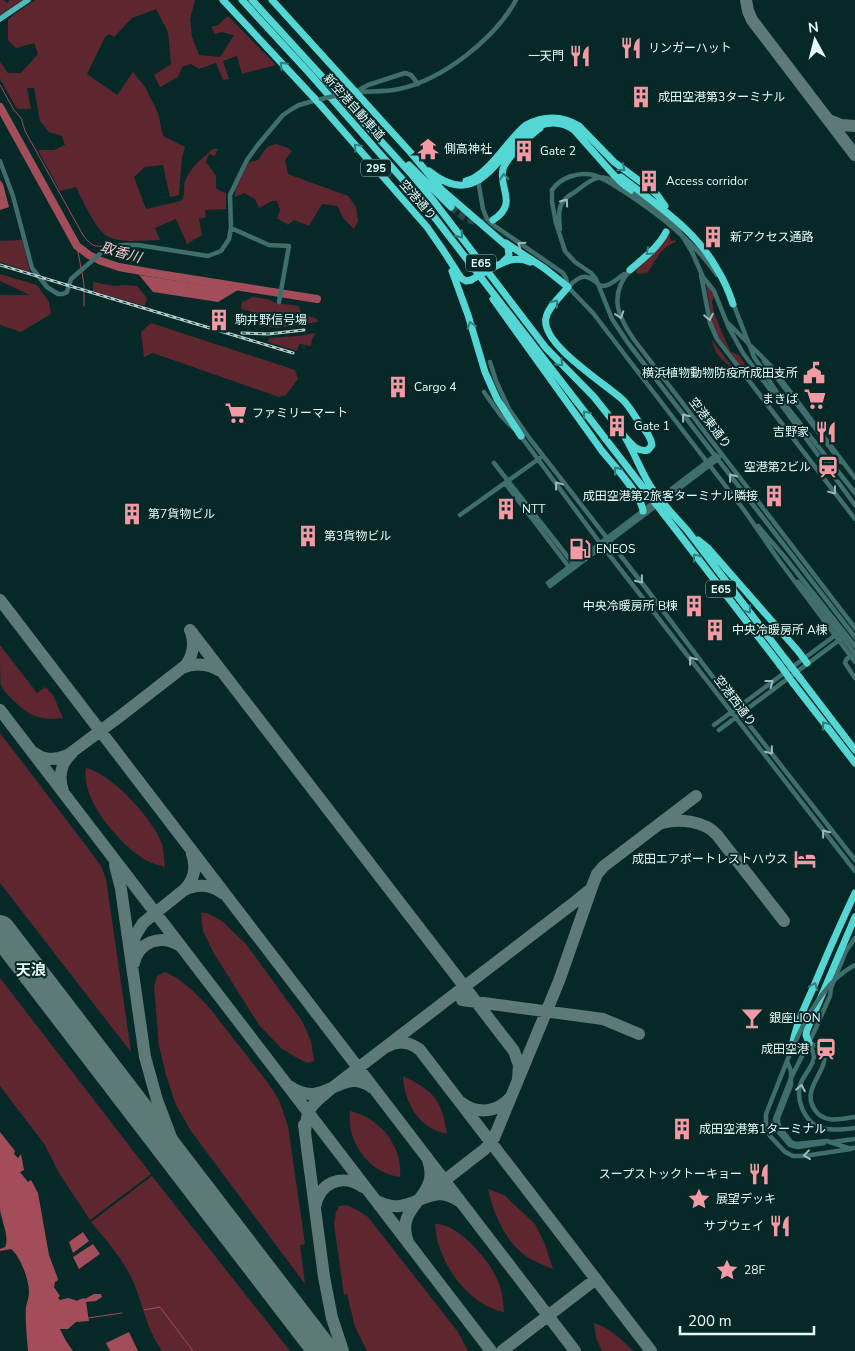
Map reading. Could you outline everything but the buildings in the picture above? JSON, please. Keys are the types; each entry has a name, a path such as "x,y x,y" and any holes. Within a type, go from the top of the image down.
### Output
{"highway":[{"name":"空港通り","path":"223,0 318,100 421,220 460,278 466,281 471,280 503,262 509,256 509,250 506,245 442,190 411,153 352,92 272,0"},
{"name":"新空港自動車道","path":"242,0 410,187 465,255"},
{"name":"新空港自動車道","path":"252,0 348,105"},
{"name":"E65","path":"348,105 432,200 546,348 594,397 613,421"},
{"path":"348,105 450,207"},
{"path":"447,182 464,182 474,178 483,171 521,129 538,120 556,118 573,122 585,131 620,167 658,196 665,206"},
{"path":"411,153 435,176 447,182 466,185 481,179 524,134 536,126 549,123 569,126 600,147"},
{"path":"493,220 502,212 506,202 502,171 506,163 533,133 549,123"},
{"path":"574,130 602,163 630,190"},
{"path":"602,163 677,220 703,248 718,270 734,304"},
{"path":"630,270 660,242 666,232"},
{"path":"493,234 544,268 568,288"},
{"name":"295","path":"434,238 452,272 485,372 497,399 520,436"},
{"name":"E65","path":"465,255 665,511 780,665 797,681 855,750"},
{"path":"465,255 472,269 495,302 641,503 643,510"},
{"name":"295","path":"503,262 516,259 527,261 568,288"},
{"name":"E65","path":"568,288 548,313 545,321 547,329 571,360 627,404 650,436 652,445 648,450 641,450 634,446 623,433 648,483 650,492"},
{"name":"E65","path":"665,511 686,530 786,660 797,681 855,763"},
{"path":"686,530 708,548 805,661"},
{"path":"792,1048 794,1034 855,893"},
{"path":"809,1042 806,1035 807,1030 855,917"}],"main road":[{"path":"0,19 28,0"}],"street":[{"path":"352,92 397,90 418,84 432,77 456,63 489,36 516,0"},
{"path":"0,161 13,196 32,268 47,287 58,294 63,294 66,292 71,278 100,253 112,247 138,245 208,256 221,251 230,239 230,195 247,160 284,115 300,105 352,92 405,73 411,75 418,84"},
{"path":"600,285 594,276 565,251 556,223 552,190 563,180 576,175 594,176 613,185 661,217 698,250 713,269 734,304 754,357 783,402 855,493"},
{"path":"560,235 559,213 562,203 566,198 596,178 613,180 630,190 671,221 685,240 703,277 714,291 734,340 743,354 855,505"},
{"path":"481,179 479,183 481,204 487,219 497,229 565,275 568,288 593,313 744,510 855,646"},
{"path":"231,228 269,245 289,246 279,302"},
{"path":"700,269 710,324 717,339 855,520"},
{"path":"568,288 578,278 582,277 588,278 600,285 608,285 630,270"},
{"name":"空港東通り","path":"630,270 621,281 617,294 617,308 622,322 721,454 855,626"},
{"name":"空港東通り","path":"600,285 612,319 619,331 855,638"},
{"path":"727,322 758,354 855,480"},
{"path":"750,345 771,366 855,480"},
{"name":"空港西通り","path":"490,362 496,381 510,408 543,456 646,587 736,709 855,860"},
{"name":"空港西通り","path":"484,392 501,416 538,459 602,545 855,871"},
{"path":"549,584 602,545 643,510 721,454"},
{"path":"460,515 543,456"},
{"path":"608,540 716,457"},
{"path":"494,463 506,482 573,567"},
{"path":"744,510 778,559 855,660"},
{"path":"783,556 855,654"},
{"path":"778,559 817,604"},
{"path":"719,730 847,627 855,626"},
{"path":"714,725 850,632 855,626"},
{"path":"855,660 851,656 845,661 855,678"},
{"path":"855,938 846,951 831,988 830,996 791,1078 776,1114 775,1122 777,1130 787,1143 793,1147 855,1139"},
{"path":"855,965 840,976 823,994 810,1014 792,1048 765,1119 766,1128 770,1136 785,1152 793,1156 855,1148"},
{"path":"809,1042 820,1048 824,1058 811,1091 810,1101 814,1110 826,1119 855,1118"},
{"path":"809,1042 814,1056 800,1087 799,1099 802,1111 818,1127 831,1130 855,1128"},
{"path":"787,1061 791,1074 791,1085 778,1118 780,1128 796,1144 827,1141 848,1148 855,1148"}],"shaded area":[{"path":"0,0 7,3 10,0 22,0 0,15"},
{"path":"35,0 195,0 190,19 192,37 199,55 220,57 234,35 222,32 215,34 211,27 218,25 228,16 276,65 242,74 237,56 223,61 229,79 223,80 216,63 199,69 191,64 182,67 178,77 160,87 154,75 171,64 168,32 156,9 132,18 114,37 109,34 105,37 87,74 117,95 133,72 145,87 158,113 163,136 185,147 182,157 179,195 170,197 163,165 145,167 134,177 146,209 181,201 185,181 190,172 209,152 213,149 218,149 215,156 209,154 206,162 216,176 216,188 226,193 226,209 205,210 206,217 199,219 202,235 187,244 176,219 155,228 160,240 126,241 112,238 98,228 76,187 60,191 38,150 54,150 65,145 62,136 49,132 40,121 34,88 27,88 31,109 17,109 0,79 0,62 8,73 21,73 38,54 34,43 16,48 8,40 8,19"},
{"path":"276,144 292,151 285,160 288,174 348,196 356,207 358,221 354,229 344,219 337,206 322,204 309,226 294,220 288,225 277,218 280,210 277,201 272,201 259,208 255,199 244,193 235,197 235,190 249,162 258,160 267,147"},
{"path":"0,180 3,184 9,207 0,210"},
{"path":"669,234 671,241 675,240 676,242 662,251 647,273 638,274 635,270"},
{"path":"22,240 30,272 0,262 0,241"},
{"path":"0,274 37,285 49,302 51,314 21,332 0,325 0,295 30,295 0,281"},
{"path":"139,275 238,290 218,302 153,292"},
{"path":"93,282 114,286 137,286 147,298 145,306 93,291"},
{"path":"706,284 713,294 714,313 726,342 731,352 739,355 751,374 749,376 713,330"},
{"path":"253,297 299,306 301,313 317,319 317,322 277,328 260,326 256,313 241,309 242,302"},
{"path":"151,323 295,370 298,379 286,395 279,397 153,353 144,357 141,332"},
{"path":"316,333 312,339 311,346 299,344 297,351 268,342 269,338"},
{"path":"712,340 733,368 719,356"},
{"path":"0,645 37,693 45,687 53,695 63,718 48,719 30,714 6,693 1,685"},
{"path":"0,733 101,866 106,879 131,1052 0,883"},
{"path":"86,768 108,779 119,788 150,822 162,844 165,867 147,861 137,854 104,821 89,794"},
{"path":"201,913 207,913 222,921 246,944 302,1021 311,1041 314,1061 308,1063 281,1048 259,1025 213,952 203,931"},
{"path":"165,972 177,978 208,1006 279,1100 288,1126 305,1244 300,1245 305,1284 191,1131 176,1105 159,1046 154,987 157,976"},
{"path":"0,978 151,1174 90,1220 59,1173 45,1145 0,1086"},
{"path":"403,1076 414,1081 435,1098 445,1122 447,1134 428,1126 415,1113 406,1095"},
{"path":"350,1111 371,1120 387,1135 398,1155 400,1177 389,1175 379,1170 362,1154 352,1134"},
{"path":"0,1132 15,1151 14,1154 18,1158 21,1154 24,1170 20,1172 28,1182 31,1180 38,1193 49,1255 58,1279 54,1287 60,1296 58,1298 60,1300 68,1298 76,1301 94,1294 101,1294 102,1297 96,1301 86,1302 89,1321 76,1322 68,1329 60,1329 73,1351 28,1351 26,1307 29,1292 27,1281 21,1262 14,1252 11,1249 0,1251 0,1249 5,1247 6,1233 0,1209"},
{"path":"152,1176 290,1351 162,1351 148,1325 136,1288 128,1271 91,1222"},
{"path":"488,1189 504,1195 535,1224 544,1242 553,1269 527,1257 512,1243 497,1218"},
{"path":"347,1205 368,1217 458,1332 468,1351 367,1351 355,1327 347,1294 344,1295 334,1224 339,1206"},
{"path":"435,1224 458,1232 481,1254 500,1285 504,1312 492,1308 471,1295 454,1276 437,1241"},
{"path":"83,1232 89,1241 73,1253 69,1242"},
{"path":"93,1244 100,1254 79,1269 73,1257"},
{"path":"594,1323 620,1338 633,1351 602,1351 596,1338"},
{"path":"129,1332 138,1351 110,1351 106,1343"}],"waterway":[{"path":"0,85 14,110 21,118 25,131 83,235 93,245 104,246 114,243"},
{"name":"取香川","path":"0,107 77,246 89,255 119,267 317,299"},
{"path":"77,246 81,268"},
{"path":"82,272 84,306"},
{"path":"144,1310 160,1307 193,1351"},
{"path":"88,1318 122,1313"}],"taxiway":[{"path":"746,0 752,20 855,155"},
{"path":"829,120 841,125 855,126"},
{"path":"0,600 575,1351"},
{"path":"190,630 514,1051 519,1065 518,1079"},
{"path":"33,752 41,757 50,759 68,755 123,714 186,665 193,649 191,632"},
{"path":"182,668 202,665 222,672"},
{"path":"0,710 491,1351"},
{"path":"63,791 61,781 62,770 65,761 72,753"},
{"path":"418,1201 485,1149 494,1138 559,981 597,874 604,866 696,796"},
{"path":"662,823 684,821 699,824 712,830 784,921"},
{"path":"184,890 194,874 192,854"},
{"path":"115,865 121,889 145,1057 157,1100 171,1137 191,1179"},
{"path":"133,950 135,936 143,923 184,890 203,886 213,888 222,893"},
{"path":"305,1133 309,1111 320,1098 591,889"},
{"path":"134,963 140,950 151,942 165,940 179,945"},
{"path":"462,1000 603,1019 639,1034"},
{"path":"386,1047 403,1042 420,1050 651,1351"},
{"path":"289,1086 302,1093 313,1094 351,1081 361,1082 373,1088"},
{"path":"462,1103 475,1109 488,1110 500,1106 511,1097"},
{"path":"304,1125 324,1277 332,1318 343,1351"},
{"path":"408,1242 405,1229 407,1219 429,1184 431,1173 428,1160"},
{"path":"315,1207 321,1191 333,1182 348,1181 363,1187"},
{"path":"377,1201 390,1206 400,1206 437,1194 447,1195 459,1201"},
{"path":"502,1351 596,1279"}],"runway":[{"path":"0,930 323,1351"}],"tunnel":[{"path":"451,207 460,215 475,222 493,220"}],"railway":[{"path":"0,265 293,353"},
{"path":"242,333 268,334 304,330"}],"place":[{"name":"リンガーハット","path":"631,48"},
{"name":"一天門","path":"580,56"},
{"name":"成田空港第3ターミナル","path":"641,97"},
{"name":"側高神社","path":"428,149"},
{"name":"Gate 2","path":"524,151"},
{"name":"Access corridor","path":"649,181"},
{"name":"新アクセス通路","path":"713,237"},
{"name":"駒井野信号場","path":"219,320"},
{"name":"横浜植物動物防疫所成田支所","path":"814,373"},
{"name":"Cargo 4","path":"398,387"},
{"name":"まきば","path":"815,399"},
{"name":"ファミリーマート","path":"236,413"},
{"name":"Gate 1","path":"617,426"},
{"name":"吉野家","path":"826,432"},
{"name":"空港第2ビル","path":"828,467"},
{"name":"成田空港第2旅客ターミナル隣接","path":"774,496"},
{"name":"NTT","path":"506,509"},
{"name":"第7貨物ビル","path":"132,514"},
{"name":"第3貨物ビル","path":"308,536"},
{"name":"ENEOS","path":"580,549"},
{"name":"中央冷暖房所 B棟","path":"694,606"},
{"name":"中央冷暖房所 A棟","path":"715,630"},
{"name":"成田エアポートレストハウス","path":"805,859"},
{"name":"銀座LION","path":"752,1018"},
{"name":"成田空港","path":"826,1049"},
{"name":"成田空港第1ターミナル","path":"682,1129"},
{"name":"スープストックトーキョー","path":"759,1174"},
{"name":"展望デッキ","path":"699,1199"},
{"name":"サブウェイ","path":"780,1226"},
{"name":"28F","path":"727,1270"}],"district":[{"name":"天浪","path":"31,970"}]}
